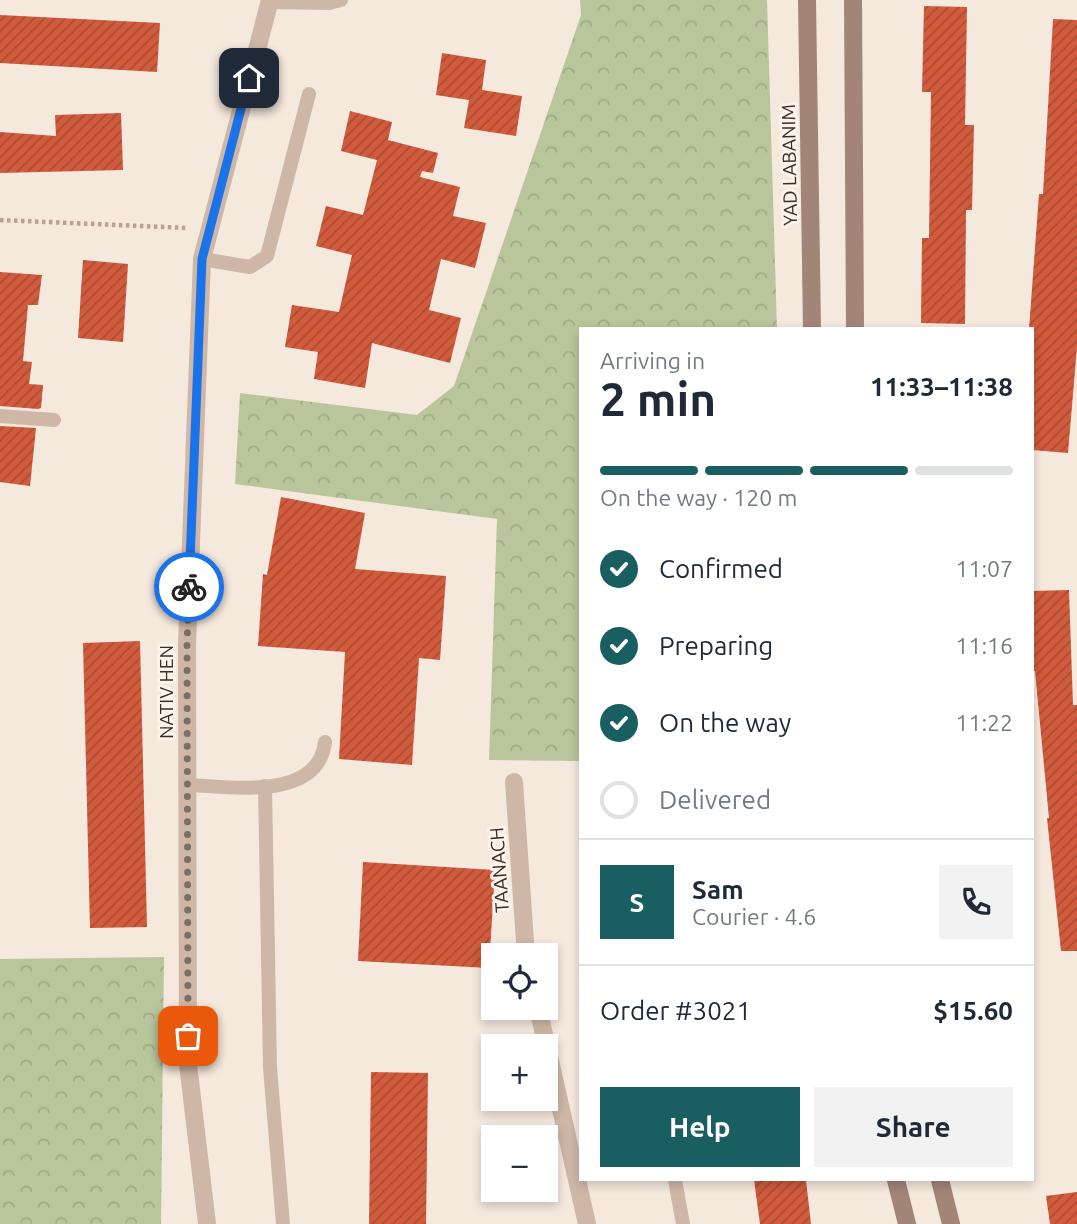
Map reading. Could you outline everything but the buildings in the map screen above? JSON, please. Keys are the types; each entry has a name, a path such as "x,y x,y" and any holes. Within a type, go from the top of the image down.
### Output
{"street":[{"name":"YAD LABANIM","path":"807,0 812,327"},
{"path":"853,0 855,327"},
{"name":"NATIV HEN","path":"207,1224 188,1064 187,645 202,259 270,1"},
{"name":"TAANACH","path":"514,782 525,943"},
{"path":"541,1020 587,1224"},
{"path":"896,1181 907,1224"},
{"path":"940,1181 951,1224"}],"lane":[{"path":"270,1 329,3 341,0"},
{"path":"202,259 250,267 267,256 309,94"},
{"path":"0,416 54,420"},
{"path":"187,785 289,784 309,774 323,754 325,742"},
{"path":"265,786 270,1068 283,1224"},
{"path":"675,1181 683,1224"}],"path":[{"path":"0,220 209,229"}],"green space":[{"path":"580,0 767,0 777,327 579,327 579,761 489,760 497,519 235,484 240,393 417,415 454,386 581,15"},
{"path":"164,957 161,1224 0,1224 0,959"}],"way so far":[{"path":"188,1036 189,587"}],"route":[{"path":"189,587 202,259 249,78"}]}
